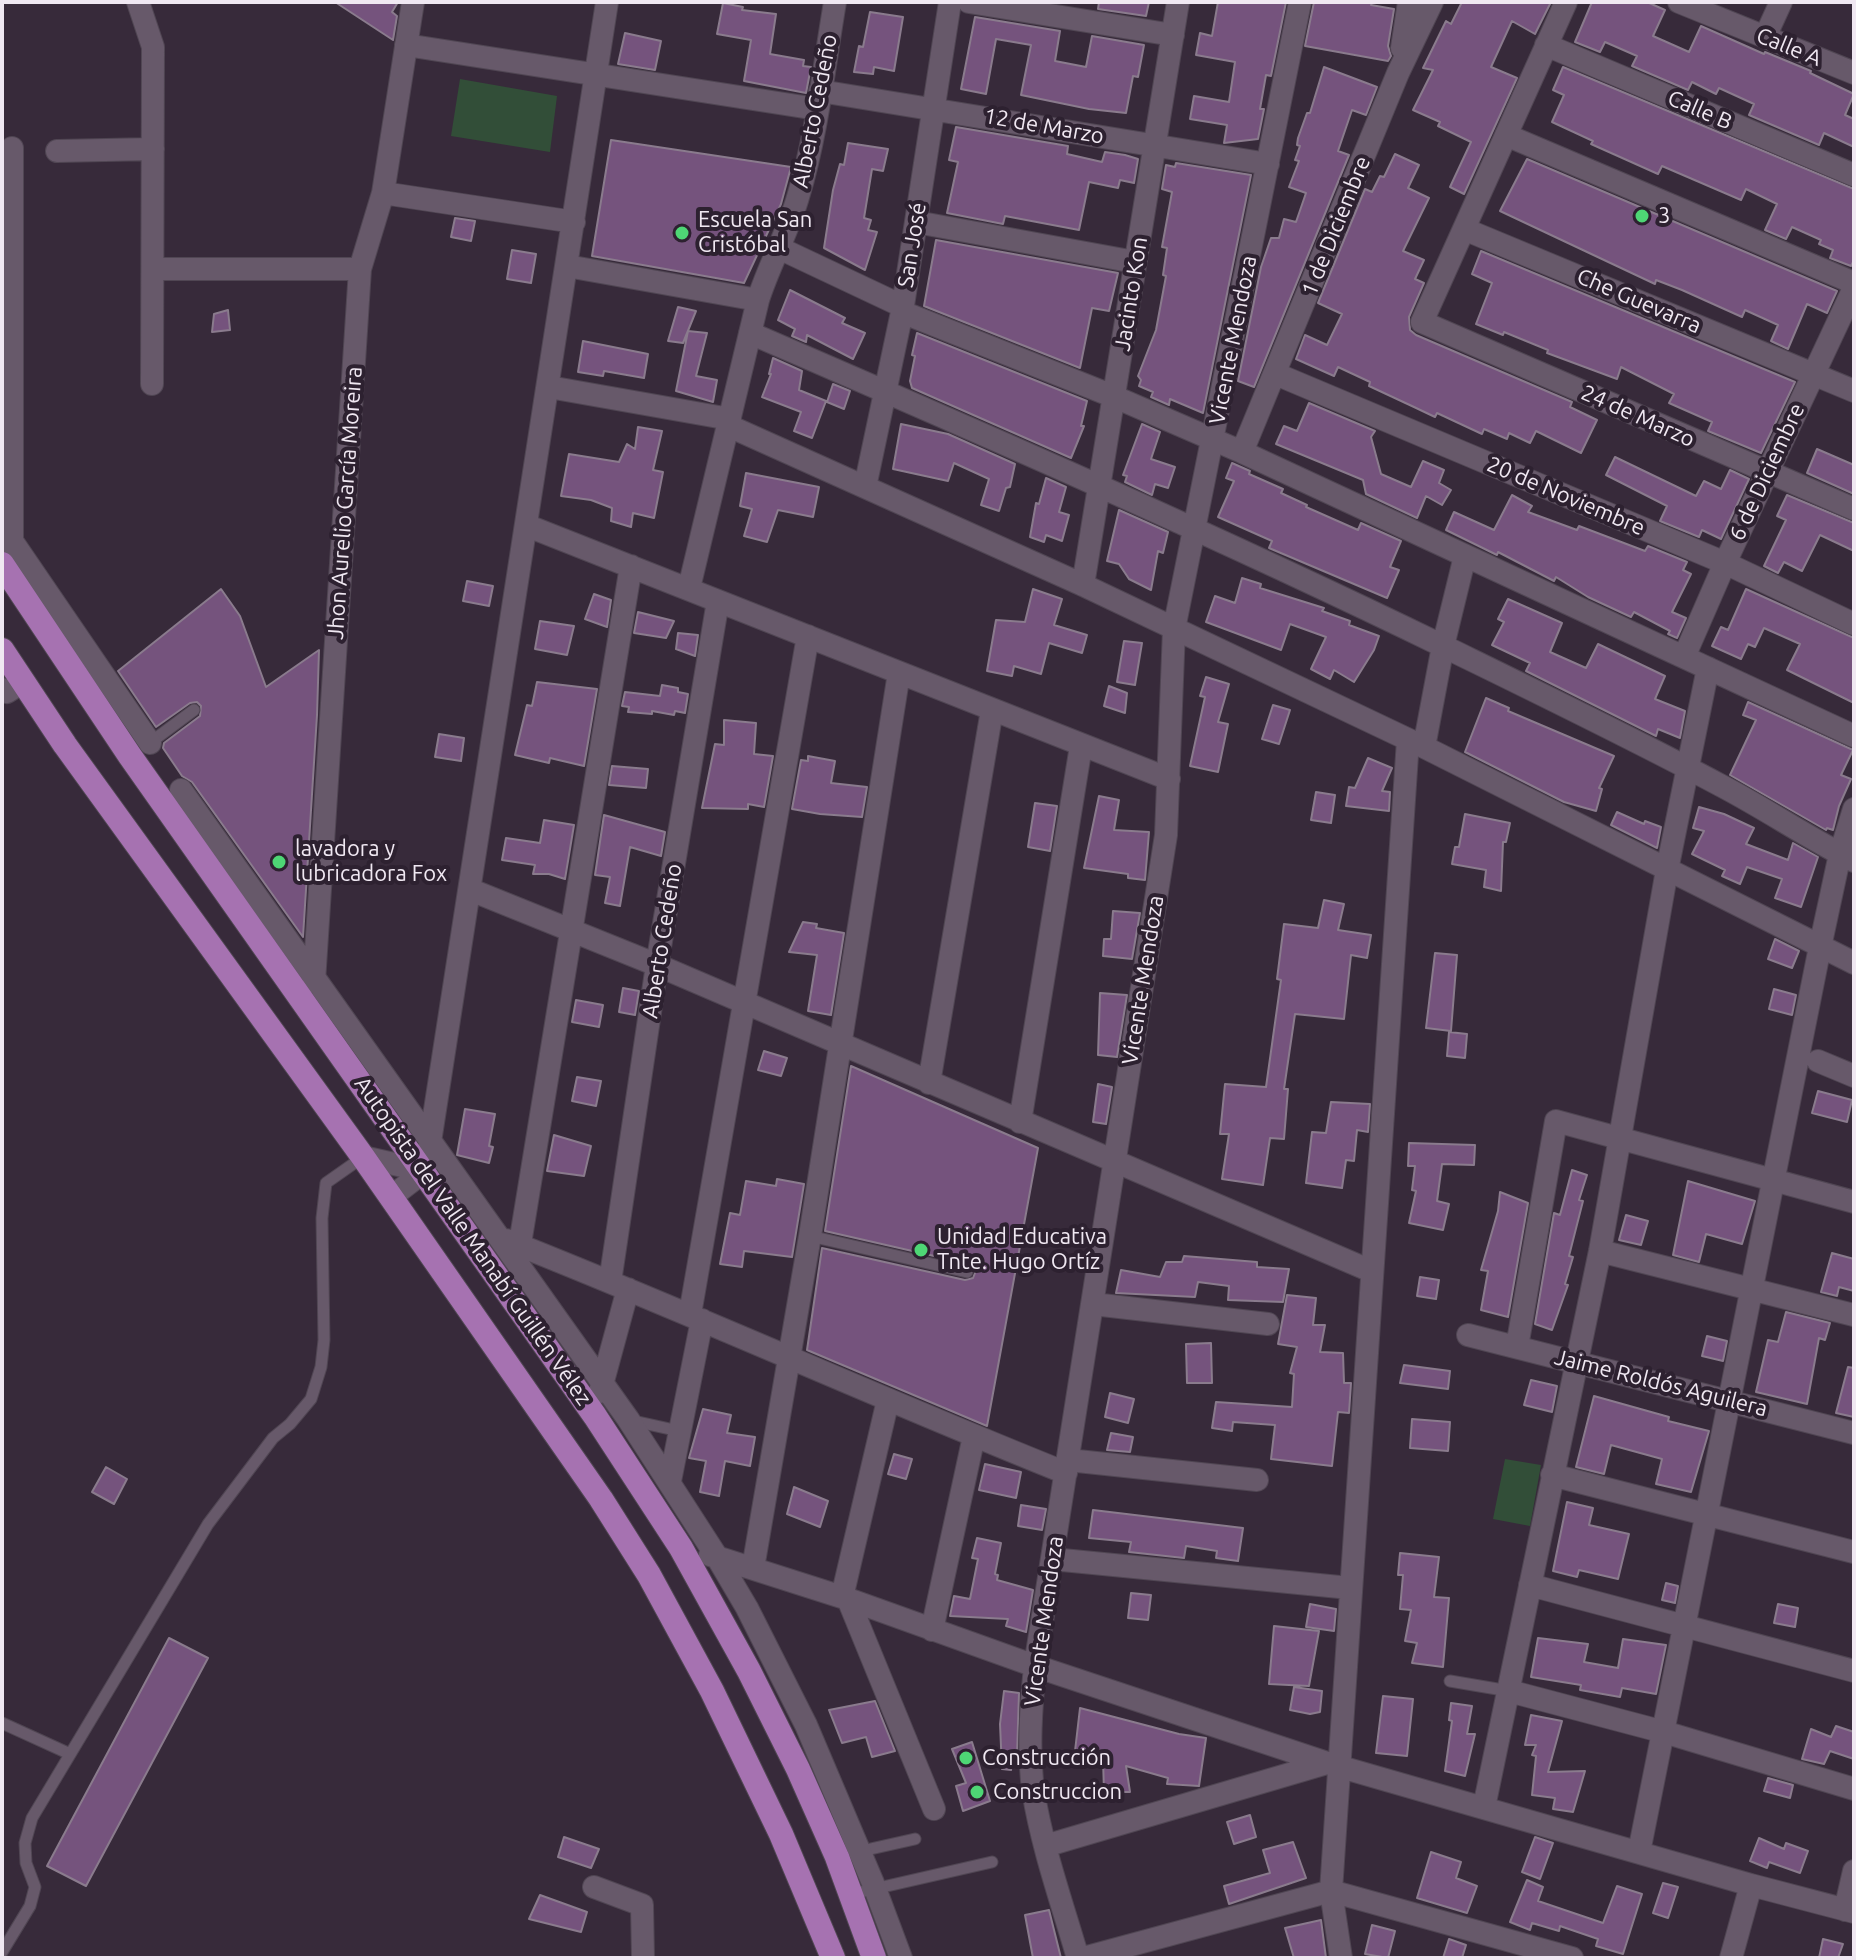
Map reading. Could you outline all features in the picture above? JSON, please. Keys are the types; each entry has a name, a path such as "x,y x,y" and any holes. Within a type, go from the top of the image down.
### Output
{"main road":[{"name":"Autopista del Valle Manabí Guillén Vélez","path":"7,573 140,750 310,1008 595,1416 681,1548 749,1671 837,1857 864,1892 874,1958"},
{"name":"Autopista del Valle Manabí Guillén Vélez","path":"2,650 7,691 65,745 363,1157 601,1499 649,1575 745,1757 833,1958"}],"street":[{"path":"138,2 153,47 152,384"},
{"name":"Jhon Aurelio García Moreira","path":"310,1008 315,979 360,269 383,193 413,2"},
{"path":"391,1197 425,1171 528,526 607,2"},
{"name":"Alberto Cedeño","path":"689,588 758,300 797,199 819,100 835,2"},
{"name":"San José","path":"865,487 902,309 950,2"},
{"path":"969,2 1173,35"},
{"name":"Jacinto Kon","path":"1083,585 1178,2"},
{"name":"Vicente Mendoza","path":"1081,1958 1045,1846 1031,1766 1030,1725 1035,1666 1166,835 1174,629 1300,2"},
{"name":"1 de Diciembre","path":"1242,452 1398,73 1412,14 1432,2"},
{"path":"1464,229 1566,2"},
{"name":"Calle A","path":"1679,2 1854,73"},
{"path":"1765,37 1781,2"},
{"name":"12 de Marzo","path":"406,45 595,76 819,100 934,108 1268,164"},
{"name":"Calle B","path":"1546,45 1854,175"},
{"path":"1506,135 1854,285"},
{"path":"7,573 11,540 12,148"},
{"path":"57,151 153,149"},
{"path":"383,193 574,222"},
{"path":"916,222 1135,262"},
{"name":"24 de Marzo","path":"1464,229 1422,322 1854,509"},
{"name":"Che Guevarra","path":"1464,229 1854,391"},
{"path":"777,247 902,309 1242,452 1854,736"},
{"path":"567,266 758,300"},
{"path":"153,269 360,269"},
{"name":"6 de Diciembre","path":"1684,657 1854,285"},
{"path":"750,333 1196,529 1443,646 1687,768 1847,857"},
{"name":"20 de Noviembre","path":"1276,374 1725,563 1854,624"},
{"path":"549,387 729,423 1083,585 1416,744 1854,963"},
{"path":"528,526 1169,779"},
{"path":"11,540 140,750"},
{"path":"1341,1958 1331,1891 1332,1764 1350,1588 1371,1271 1416,744 1465,556"},
{"path":"512,1248 631,566"},
{"name":"Alberto Cedeño","path":"595,1416 619,1286 657,965 718,601"},
{"path":"670,1481 808,636"},
{"path":"1484,1807 1600,1251 1667,870 1708,668"},
{"path":"753,1568 810,1236 899,673"},
{"path":"929,1083 992,710"},
{"path":"1020,1122 1081,746"},
{"path":"181,790 430,1142 512,1248 670,1481 717,1557 747,1608 806,1725 864,1892 901,1958"},
{"path":"1639,1852 1820,947 1847,857 1854,809"},
{"path":"471,890 657,965 1371,1271"},
{"path":"1818,1061 1854,1076"},
{"path":"1517,1347 1556,1121 1854,1202"},
{"path":"363,1157 425,1171"},
{"path":"512,1248 696,1317 974,1436 1067,1467 1257,1480"},
{"path":"1600,1251 1854,1315"},
{"path":"1093,1304 1268,1324"},
{"name":"Jaime Roldós Aguilera","path":"1468,1335 1854,1433"},
{"path":"888,1400 845,1598 934,1809"},
{"path":"932,1630 974,1436"},
{"path":"1552,1475 1854,1552"},
{"path":"681,1548 845,1598 1035,1666 1332,1764 1751,1885 1850,1911 1854,1871"},
{"path":"1052,1559 1350,1588"},
{"path":"1530,1585 1854,1671"},
{"path":"1509,1691 1664,1732 1854,1789"},
{"path":"1045,1846 1332,1764"},
{"path":"1731,1958 1751,1885"},
{"path":"594,1887 642,1905 643,1958"},
{"path":"1081,1958 1331,1891 1572,1958"}],"lane":[{"path":"140,750 194,710"},
{"path":"2,1952 30,1906 35,1887 26,1863 25,1843 32,1818 208,1524 273,1438 290,1424 311,1399 321,1367 324,1340 322,1218 326,1183 363,1157"},
{"path":"810,1236 967,1272"},
{"path":"628,1419 679,1431"},
{"path":"1450,1681 1509,1691"},
{"path":"2,1723 70,1754"},
{"path":"837,1857 915,1839"},
{"path":"864,1892 992,1862"}],"green space":[{"path":"460,79 557,96 550,152 451,136"},
{"path":"1505,1459 1541,1465 1530,1526 1493,1519"}],"building":[{"path":"335,2 398,2 392,12 397,16 393,40"},
{"path":"1099,2 1149,2 1146,16 1098,9"},
{"path":"1218,2 1286,2 1271,76 1266,75 1258,139 1224,143 1227,125 1190,119 1194,96 1229,102 1235,62 1196,55 1200,33 1212,36"},
{"path":"1314,2 1372,2 1371,5 1394,9 1388,46 1391,56 1388,61 1305,46"},
{"path":"1462,2 1551,2 1535,34 1512,21 1491,67 1517,78 1464,194 1450,187 1471,142 1438,126 1440,122 1413,110 1433,70 1423,68 1446,21 1451,24"},
{"path":"1592,2 1647,2 1665,10 1653,36 1689,52 1701,26 1811,71 1854,94 1845,115 1854,119 1854,147 1824,133 1819,145 1749,115 1754,104 1719,88 1716,94 1692,82 1688,90 1632,66 1637,56 1605,42 1600,52 1575,42"},
{"path":"723,3 743,7 742,10 776,14 770,54 804,60 803,66 811,67 806,93 744,81 751,40 717,34"},
{"path":"870,12 903,17 894,71 874,67 873,74 854,72"},
{"path":"975,17 1060,31 1055,61 1086,67 1092,36 1144,45 1138,77 1133,76 1126,113 1021,95 1031,45 996,39 986,94 961,89"},
{"path":"625,33 661,41 655,70 618,64"},
{"path":"1324,67 1377,87 1366,115 1352,110 1338,151 1349,155 1254,387 1238,381 1261,267 1271,238 1279,238 1284,219 1296,222 1306,193 1289,187 1299,161 1295,160 1300,146 1297,145 1298,138 1307,113 1310,113"},
{"path":"1563,67 1854,189 1854,260 1851,266 1830,258 1833,250 1819,244 1821,240 1792,227 1786,239 1765,230 1777,204 1746,189 1741,200 1662,166 1658,174 1591,144 1593,141 1552,122 1564,95 1553,90"},
{"path":"956,127 1068,146 1067,154 1102,162 1105,152 1138,159 1134,183 1120,180 1118,188 1089,182 1079,230 1005,216 1003,224 947,213 958,162 949,160"},
{"name":"Escuela San Cristóbal","path":"611,140 791,167 781,204 744,283 592,256"},
{"path":"848,143 888,149 883,171 872,169 864,218 871,220 868,230 877,232 865,270 824,248 833,190 840,164 844,165"},
{"path":"1395,154 1419,165 1408,188 1429,198 1403,251 1424,260 1415,279 1424,283 1409,317 1410,330 1572,402 1570,407 1597,420 1581,453 1536,431 1530,443 1509,433 1507,439 1484,429 1482,434 1437,413 1435,417 1369,386 1370,382 1338,367 1334,376 1296,359 1305,335 1327,345 1342,314 1318,303 1365,189 1372,192 1380,176 1384,177"},
{"path":"1527,159 1837,291 1827,313 1807,304 1788,349 1771,341 1778,325 1745,310 1742,317 1656,280 1655,284 1500,211"},
{"path":"1176,163 1251,175 1203,413 1170,399 1169,405 1151,397 1153,392 1139,386 1141,380 1138,376 1156,330 1166,276 1163,275 1167,248 1162,247 1172,192 1162,189 1166,165 1175,167"},
{"path":"455,218 475,221 471,241 451,237"},
{"path":"936,240 1118,273 1109,311 1092,308 1080,368 924,306"},
{"path":"512,250 536,254 531,283 507,279"},
{"path":"1481,251 1795,382 1761,453 1708,431 1712,422 1669,403 1674,394 1621,367 1617,379 1547,353 1548,350 1504,332 1503,335 1476,324 1492,283 1472,274"},
{"path":"790,290 845,318 842,323 865,333 853,359 807,335 806,342 792,336 795,329 778,320"},
{"path":"678,307 696,311 683,343 668,341"},
{"path":"228,310 230,330 212,332 214,314"},
{"path":"688,331 707,333 696,376 717,380 713,402 676,391"},
{"path":"917,333 1087,401 1081,426 1084,426 1071,458 912,388 910,381 915,356 912,355"},
{"path":"583,341 648,354 644,378 604,371 603,376 578,372"},
{"path":"773,358 802,371 799,390 826,401 812,438 794,431 801,412 762,397 771,374"},
{"path":"833,384 850,391 844,409 827,402"},
{"path":"1309,403 1375,431 1371,437 1381,474 1411,487 1423,461 1444,470 1439,483 1451,490 1442,505 1426,496 1417,518 1366,494 1363,480 1276,444 1284,426 1297,431"},
{"path":"901,424 948,434 1015,464 1010,487 1006,488 999,511 981,505 989,479 954,463 948,481 893,469"},
{"path":"1142,424 1160,432 1151,459 1175,467 1168,488 1155,484 1152,495 1125,482 1127,476 1123,475"},
{"path":"638,427 662,431 653,470 663,472 654,518 633,513 631,527 611,521 612,508 591,500 561,496 569,454 619,462 627,444 635,449"},
{"path":"1817,449 1854,465 1854,494 1807,473"},
{"path":"1615,457 1696,496 1704,481 1721,489 1730,470 1749,479 1721,539 1702,530 1699,537 1660,521 1667,506 1606,475"},
{"path":"1232,463 1283,489 1281,493 1306,507 1358,530 1361,523 1401,541 1390,567 1399,570 1387,598 1269,548 1272,541 1218,517 1234,481 1226,478"},
{"path":"746,473 819,487 813,517 778,510 767,542 744,536 752,509 740,506"},
{"path":"1046,478 1066,487 1059,512 1069,515 1062,541 1046,535 1044,542 1030,537 1036,503 1039,504"},
{"path":"1512,495 1532,506 1528,512 1577,530 1579,526 1645,551 1648,546 1687,562 1683,570 1691,574 1672,612 1686,618 1677,638 1634,612 1631,617 1588,597 1556,577 1554,581 1446,530 1454,512 1494,530"},
{"path":"1787,495 1854,523 1854,551 1820,535 1802,571 1784,562 1778,573 1764,566 1786,520 1777,516"},
{"path":"1119,510 1168,532 1163,553 1158,551 1151,590 1129,579 1119,564 1107,561"},
{"path":"1242,578 1261,584 1260,588 1324,608 1322,611 1350,621 1349,625 1379,636 1354,682 1334,670 1330,679 1311,669 1326,637 1290,624 1281,650 1206,622 1215,596 1235,603"},
{"path":"467,581 493,586 489,606 463,601"},
{"name":"lavadora y lubricadora Fox","path":"221,589 240,616 266,687 319,650 303,937 192,782 182,776 163,748 164,743 200,716 201,706 197,702 190,703 156,727 118,671"},
{"path":"1033,589 1062,599 1054,625 1087,635 1082,653 1049,643 1041,674 1014,666 1012,676 987,671 996,620 1025,622"},
{"path":"1746,589 1854,638 1854,703 1787,670 1800,644 1764,628 1755,647 1748,644 1741,659 1712,646 1721,627 1728,630"},
{"path":"594,594 611,600 607,627 585,619"},
{"path":"1508,599 1562,623 1550,652 1586,668 1598,644 1665,676 1655,699 1685,711 1680,738 1658,729 1656,736 1526,671 1530,663 1492,645 1504,622 1498,619"},
{"path":"638,612 674,621 666,638 634,633"},
{"path":"540,621 574,626 567,655 535,649"},
{"path":"678,633 698,635 695,656 676,649"},
{"path":"1124,641 1142,643 1135,685 1117,682"},
{"path":"1206,677 1229,684 1218,722 1228,724 1218,772 1190,766 1205,697 1200,696"},
{"path":"537,682 597,689 584,766 550,758 549,763 515,755 527,705 532,706"},
{"path":"662,685 688,694 685,713 628,712 629,707 622,706 625,692 660,696"},
{"path":"1109,686 1127,693 1125,713 1104,706"},
{"path":"1486,698 1509,708 1508,711 1614,756 1599,788 1602,789 1596,811 1564,802 1465,752"},
{"path":"1748,702 1853,750 1841,775 1851,779 1833,830 1826,830 1730,775 1756,720 1743,715"},
{"path":"1273,705 1290,710 1279,744 1262,739"},
{"path":"724,720 756,723 754,754 773,756 764,807 748,804 748,809 702,808 715,744 724,745"},
{"path":"439,734 464,738 461,761 435,757"},
{"path":"808,756 835,761 831,783 867,787 862,817 792,809 801,760 808,761"},
{"path":"1368,758 1392,768 1382,791 1390,792 1389,811 1346,806 1349,787 1355,788"},
{"path":"612,766 648,769 646,788 609,785"},
{"path":"1316,792 1335,795 1331,823 1311,820"},
{"path":"1099,796 1119,800 1114,830 1149,832 1145,880 1128,878 1128,874 1084,868"},
{"path":"1035,803 1057,806 1050,851 1028,847"},
{"path":"1699,807 1754,828 1746,844 1788,860 1793,843 1818,857 1801,907 1775,898 1782,879 1747,867 1740,884 1722,876 1725,870 1692,854 1704,831 1693,828"},
{"path":"1617,812 1644,824 1645,821 1661,827 1657,848 1611,825"},
{"path":"1465,814 1510,823 1506,842 1503,842 1501,891 1484,887 1486,870 1452,864 1455,847 1459,847"},
{"path":"604,815 665,832 661,856 630,847 620,906 605,903 610,877 595,875"},
{"path":"544,820 574,825 565,879 549,874 533,874 535,865 502,860 506,838 540,843"},
{"path":"1324,900 1344,904 1338,930 1371,935 1367,958 1351,955 1344,1019 1295,1014 1284,1089 1288,1089 1284,1139 1270,1138 1263,1185 1222,1179 1229,1134 1220,1134 1225,1084 1266,1087 1281,980 1277,979 1284,924 1318,928"},
{"path":"1113,911 1140,913 1132,959 1103,956 1104,939 1111,939"},
{"path":"803,922 817,924 816,928 844,933 831,1015 808,1011 817,955 789,952"},
{"path":"1775,939 1799,951 1792,968 1768,959"},
{"path":"1435,953 1457,955 1451,1031 1426,1028"},
{"path":"623,988 639,991 635,1015 619,1012"},
{"path":"1774,989 1796,995 1792,1015 1769,1009"},
{"path":"1100,993 1127,995 1117,1057 1098,1055"},
{"path":"576,1000 603,1005 599,1027 572,1022"},
{"path":"1449,1032 1467,1034 1465,1058 1447,1056"},
{"path":"764,1051 787,1058 781,1076 758,1070"},
{"name":"Unidad Educativa Tnte. Hugo Ortíz","path":"851,1066 1038,1148 987,1426 807,1350 822,1248 965,1280 973,1278 975,1273 969,1264 825,1231"},
{"path":"577,1077 601,1081 596,1106 572,1101"},
{"path":"1098,1084 1112,1087 1106,1124 1093,1122"},
{"path":"1818,1091 1852,1100 1847,1122 1812,1113"},
{"path":"1331,1102 1370,1104 1368,1132 1357,1130 1354,1161 1346,1160 1342,1188 1306,1183 1312,1132 1326,1133"},
{"path":"465,1109 495,1114 489,1163 457,1155"},
{"path":"554,1135 591,1146 584,1176 547,1171"},
{"path":"1409,1143 1475,1145 1474,1165 1442,1164 1437,1201 1449,1204 1443,1230 1409,1223 1416,1191 1412,1190 1415,1166 1408,1166"},
{"path":"1572,1170 1587,1175 1569,1256 1573,1257 1565,1284 1568,1285 1552,1330 1535,1324 1554,1213 1560,1215"},
{"path":"777,1179 804,1184 792,1257 744,1251 742,1267 720,1264 730,1213 740,1215 746,1181 776,1186"},
{"path":"1688,1181 1755,1201 1742,1244 1706,1234 1699,1262 1673,1255"},
{"path":"1500,1192 1528,1203 1508,1317 1481,1310 1488,1271 1481,1270 1498,1211"},
{"path":"1626,1215 1648,1221 1641,1245 1619,1240"},
{"path":"1832,1253 1854,1259 1854,1291 1839,1287 1837,1296 1821,1292"},
{"path":"1184,1256 1257,1262 1257,1267 1289,1269 1283,1302 1228,1300 1229,1286 1198,1282 1195,1297 1116,1293 1121,1270 1160,1277 1166,1262 1182,1262"},
{"path":"1420,1277 1439,1280 1436,1299 1417,1296"},
{"path":"1287,1295 1316,1298 1313,1325 1325,1325 1320,1352 1343,1353 1344,1383 1351,1383 1349,1413 1338,1412 1332,1466 1271,1459 1275,1425 1233,1422 1232,1431 1212,1428 1216,1402 1292,1407 1294,1374 1290,1373 1297,1347 1278,1344"},
{"path":"1786,1312 1830,1323 1825,1340 1819,1338 1807,1404 1756,1392 1768,1340 1778,1342"},
{"path":"1707,1336 1727,1341 1723,1361 1702,1356"},
{"path":"1211,1343 1212,1383 1187,1383 1186,1344"},
{"path":"1404,1365 1450,1371 1448,1389 1400,1383"},
{"path":"1848,1367 1854,1368 1854,1417 1836,1413"},
{"path":"1531,1380 1557,1386 1552,1412 1524,1405"},
{"path":"1110,1393 1134,1399 1128,1423 1105,1417"},
{"path":"1594,1396 1709,1431 1691,1492 1656,1484 1662,1459 1611,1445 1604,1474 1576,1467"},
{"path":"703,1409 731,1415 727,1433 755,1437 750,1466 725,1461 719,1496 700,1492 706,1461 689,1458"},
{"path":"1412,1419 1450,1422 1448,1451 1410,1448"},
{"path":"1111,1433 1133,1437 1130,1452 1107,1450"},
{"path":"894,1454 912,1459 906,1479 888,1474"},
{"path":"985,1464 1021,1472 1016,1498 979,1490"},
{"path":"106,1467 127,1479 114,1504 92,1492"},
{"path":"794,1487 828,1501 820,1527 787,1514"},
{"path":"1567,1502 1593,1508 1589,1525 1629,1534 1618,1579 1579,1570 1577,1577 1553,1571"},
{"path":"1021,1505 1046,1509 1042,1530 1018,1526"},
{"path":"1093,1510 1243,1528 1238,1561 1216,1558 1217,1551 1186,1546 1184,1558 1129,1552 1131,1542 1089,1538"},
{"path":"977,1538 1001,1543 995,1574 998,1575 997,1580 1033,1590 1026,1632 1006,1626 1008,1619 950,1616 954,1596 970,1599 978,1559 972,1558"},
{"path":"1400,1553 1439,1557 1434,1597 1449,1598 1443,1667 1412,1663 1417,1643 1405,1641 1411,1610 1400,1609 1403,1575 1398,1575"},
{"path":"1666,1583 1678,1586 1675,1603 1662,1600"},
{"path":"1131,1593 1151,1595 1148,1620 1128,1618"},
{"path":"1310,1604 1336,1609 1334,1631 1306,1627"},
{"path":"1778,1604 1798,1608 1795,1627 1774,1623"},
{"path":"1274,1626 1319,1631 1309,1686 1269,1684"},
{"path":"169,1638 208,1658 86,1886 47,1866"},
{"path":"1538,1638 1588,1644 1584,1662 1618,1668 1623,1639 1666,1645 1656,1694 1622,1688 1620,1697 1580,1690 1581,1685 1531,1677"},
{"path":"1294,1687 1322,1691 1320,1712 1310,1714 1290,1710"},
{"path":"1004,1691 1019,1693 1017,1755 1013,1755 1011,1770 1002,1769 1000,1724"},
{"path":"1383,1696 1413,1699 1407,1756 1376,1753"},
{"path":"875,1701 895,1751 872,1757 866,1737 842,1743 829,1710"},
{"path":"1451,1703 1472,1706 1467,1734 1475,1734 1465,1776 1445,1771 1452,1721 1449,1720"},
{"path":"1080,1708 1206,1738 1199,1786 1167,1784 1168,1778 1126,1766 1130,1792 1104,1792 1103,1759 1075,1751"},
{"path":"1531,1715 1562,1721 1548,1772 1585,1771 1573,1812 1553,1809 1555,1798 1532,1795 1536,1756 1532,1755 1536,1745 1525,1745"},
{"path":"1836,1726 1854,1732 1854,1759 1830,1751 1824,1764 1802,1759 1811,1729 1831,1737"},
{"path":"972,1742 990,1801 963,1811 956,1786 966,1783 952,1749"},
{"path":"1768,1778 1793,1785 1790,1798 1764,1791"},
{"path":"1250,1815 1256,1837 1234,1844 1227,1822"},
{"path":"564,1837 599,1849 591,1868 558,1857"},
{"path":"1535,1837 1553,1843 1540,1879 1522,1872"},
{"path":"1759,1838 1784,1849 1786,1843 1808,1851 1800,1873 1769,1862 1767,1868 1750,1861"},
{"path":"1293,1842 1306,1878 1229,1904 1224,1886 1270,1873 1263,1850"},
{"path":"1431,1852 1461,1862 1456,1878 1477,1886 1467,1913 1417,1898"},
{"path":"1527,1880 1543,1887 1538,1901 1603,1923 1617,1886 1642,1894 1623,1954 1596,1946 1598,1939 1560,1926 1559,1931 1532,1923 1530,1930 1510,1922"},
{"path":"1663,1883 1678,1887 1668,1918 1653,1913"},
{"path":"540,1895 587,1912 581,1932 529,1919"},
{"path":"1049,1910 1061,1958 1033,1958 1025,1915"},
{"path":"1321,1920 1326,1958 1294,1958 1285,1928"},
{"path":"1372,1925 1395,1931 1388,1958 1365,1954"},
{"path":"1449,1939 1466,1945 1462,1958 1443,1958"},
{"path":"1823,1939 1843,1944 1838,1958 1819,1958"}],"place":[{"name":"3","path":"1642,216"},
{"name":"Escuela San Cristóbal","path":"682,233"},
{"name":"lavadora y lubricadora Fox","path":"279,862"},
{"name":"Unidad Educativa Tnte. Hugo Ortíz","path":"921,1250"},
{"name":"Construcción","path":"966,1758"},
{"name":"Construccion","path":"977,1792"}]}
